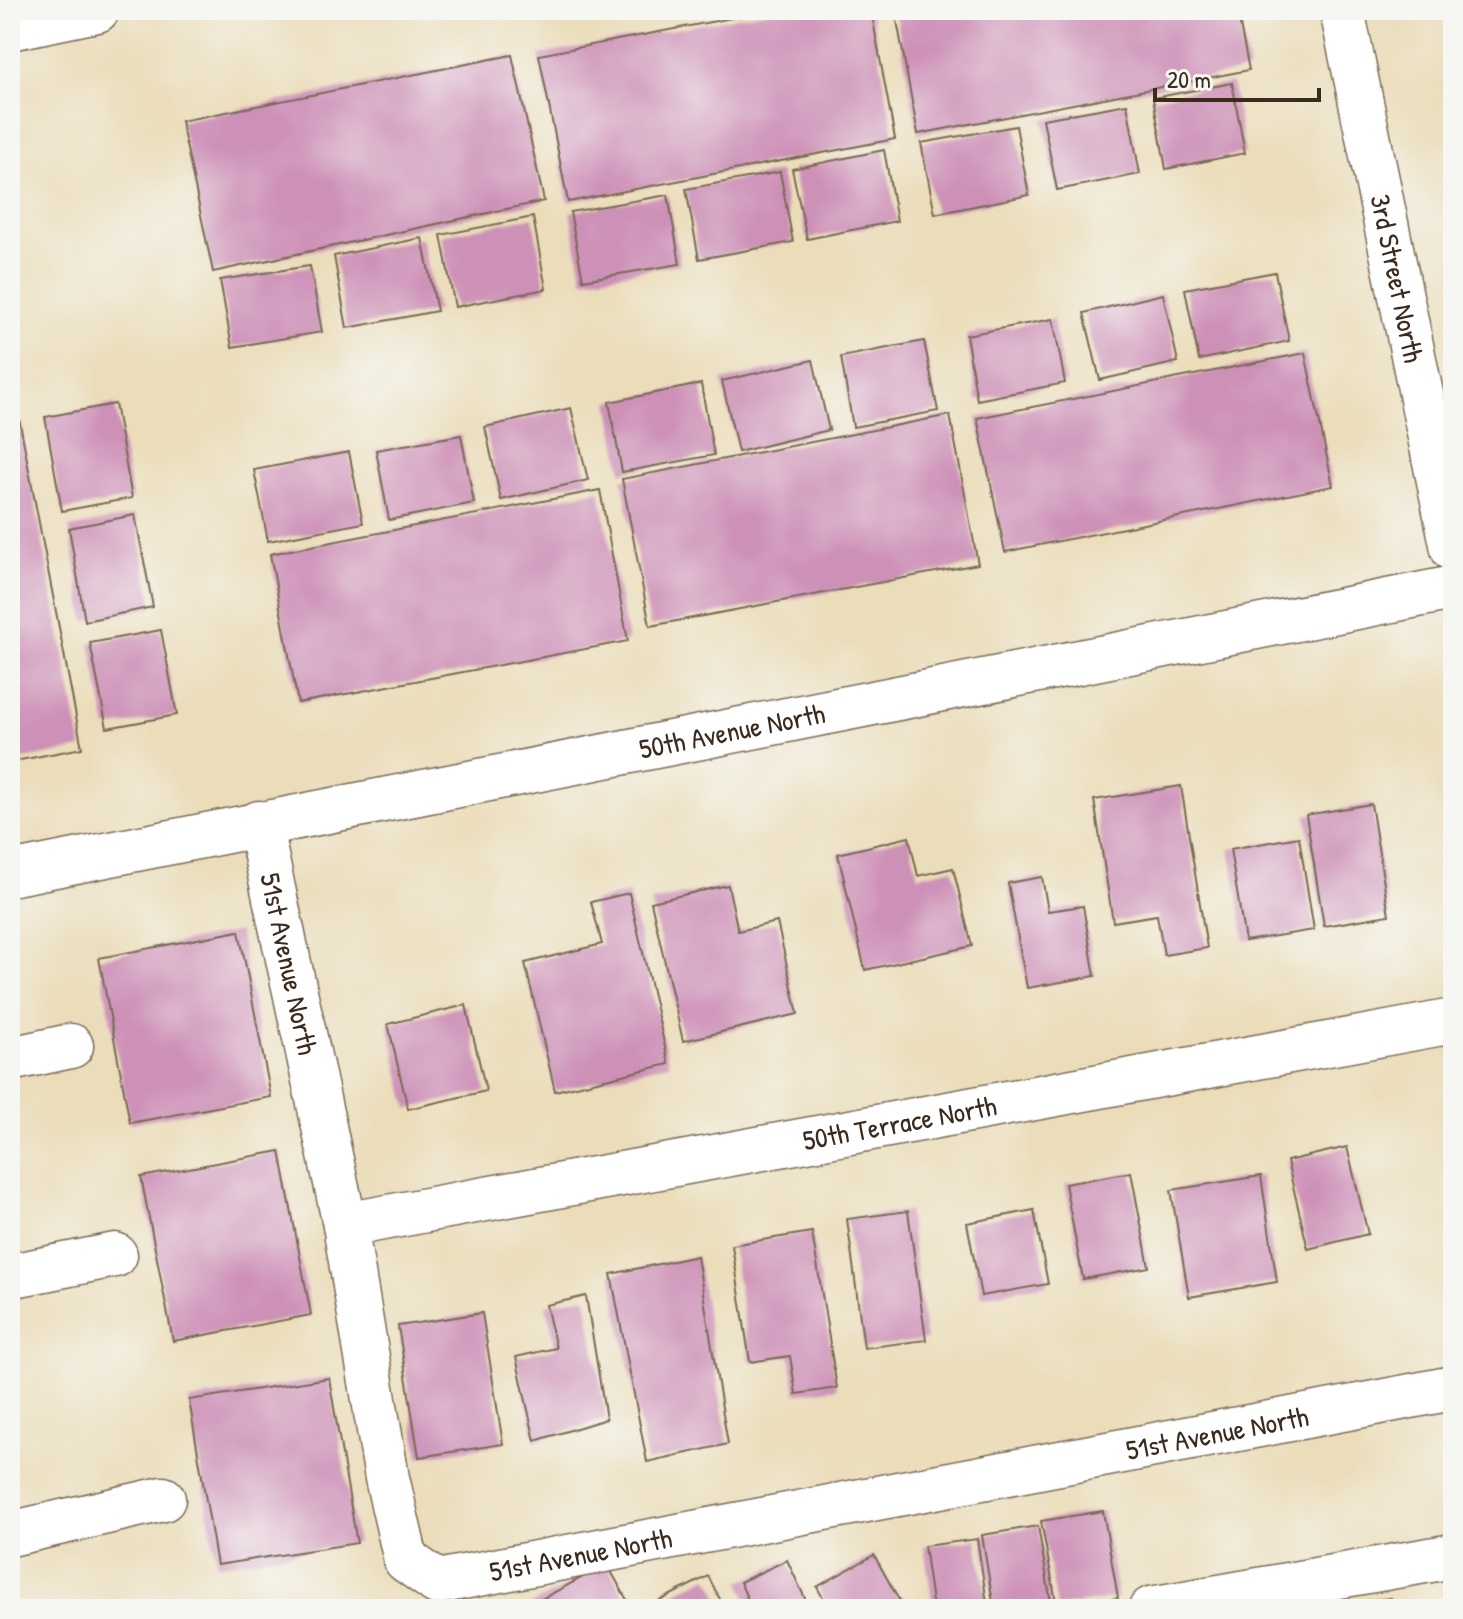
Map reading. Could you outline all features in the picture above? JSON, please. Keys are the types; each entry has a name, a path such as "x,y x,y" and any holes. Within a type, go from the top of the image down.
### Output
{"street":[{"path":"10,28 97,10"},
{"name":"3rd Street North","path":"1342,10 1453,549"},
{"name":"50th Avenue North","path":"10,874 1453,588"},
{"name":"51st Avenue North","path":"259,823 345,1225 387,1478 406,1560 437,1582 1453,1388"},
{"name":"50th Terrace North","path":"345,1225 1453,1021"},
{"path":"10,1059 71,1046"},
{"path":"10,1276 115,1255"},
{"path":"10,1534 163,1499"},
{"path":"1151,1609 1453,1556"}],"building":[{"path":"773,10 871,10 895,139 568,202 539,55"},
{"path":"895,10 1237,10 1249,70 918,134"},
{"path":"512,55 544,201 213,272 181,121"},
{"path":"1232,83 1245,153 1166,169 1153,98"},
{"path":"1127,104 1140,174 1057,190 1043,119"},
{"path":"1016,126 1029,195 935,214 921,143"},
{"path":"884,150 897,221 807,239 792,169"},
{"path":"780,172 793,242 699,259 686,189"},
{"path":"668,195 680,264 583,280 570,212"},
{"path":"533,217 546,289 455,307 441,235"},
{"path":"422,238 437,311 347,328 334,256"},
{"path":"310,266 322,332 232,347 220,280"},
{"path":"1275,272 1289,341 1199,360 1185,289"},
{"path":"1163,294 1178,362 1100,380 1084,313"},
{"path":"1053,319 1065,383 977,400 966,335"},
{"path":"924,341 938,411 853,427 841,357"},
{"path":"1305,353 1333,486 1005,552 977,418"},
{"path":"813,360 829,430 738,452 722,381"},
{"path":"701,384 714,455 622,472 609,402"},
{"path":"115,404 132,498 62,511 45,417"},
{"path":"571,408 588,480 501,500 485,427"},
{"path":"950,415 978,564 650,626 622,479"},
{"path":"19,418 82,748 10,762 10,419"},
{"path":"461,435 474,503 389,520 376,450"},
{"path":"349,452 363,523 268,541 254,470"},
{"path":"600,490 628,641 298,703 270,554"},
{"path":"135,515 153,607 85,621 69,528"},
{"path":"161,630 177,715 107,728 90,643"},
{"path":"1181,786 1207,948 1164,955 1157,915 1113,922 1094,800"},
{"path":"1371,804 1389,915 1324,926 1306,815"},
{"path":"909,837 918,876 953,868 972,946 865,970 838,854"},
{"path":"1299,837 1314,930 1245,941 1230,849"},
{"path":"1042,877 1048,911 1083,906 1095,976 1027,988 1008,883"},
{"path":"728,885 738,931 777,922 798,1014 683,1041 651,902"},
{"path":"629,893 669,1064 555,1091 525,963 602,944 591,902"},
{"path":"239,931 271,1097 130,1123 99,958"},
{"path":"466,1005 486,1091 408,1109 388,1024"},
{"path":"1347,1147 1368,1234 1308,1249 1287,1161"},
{"path":"280,1151 311,1315 173,1341 141,1177"},
{"path":"1131,1172 1149,1267 1083,1279 1065,1184"},
{"path":"1261,1176 1277,1282 1189,1297 1171,1190"},
{"path":"1034,1210 1048,1284 981,1296 967,1223"},
{"path":"908,1211 926,1340 864,1348 847,1219"},
{"path":"812,1232 837,1388 796,1394 790,1356 750,1362 732,1245"},
{"path":"697,1256 728,1444 647,1462 611,1274"},
{"path":"586,1296 606,1419 535,1441 516,1357 556,1348 546,1305"},
{"path":"482,1313 503,1444 419,1457 398,1326"},
{"path":"329,1378 357,1543 217,1565 189,1400"},
{"path":"1103,1511 1118,1598 1057,1607 1041,1521"},
{"path":"1038,1526 1052,1609 994,1609 982,1535"},
{"path":"977,1539 988,1609 933,1609 924,1546"},
{"path":"874,1555 904,1609 829,1609 817,1587"},
{"path":"787,1560 810,1609 752,1609 740,1582"},
{"path":"607,1564 632,1609 523,1609"},
{"path":"708,1576 725,1609 664,1609 659,1601"},
{"path":"1391,1598 1392,1609 1314,1609 1314,1606"}]}
